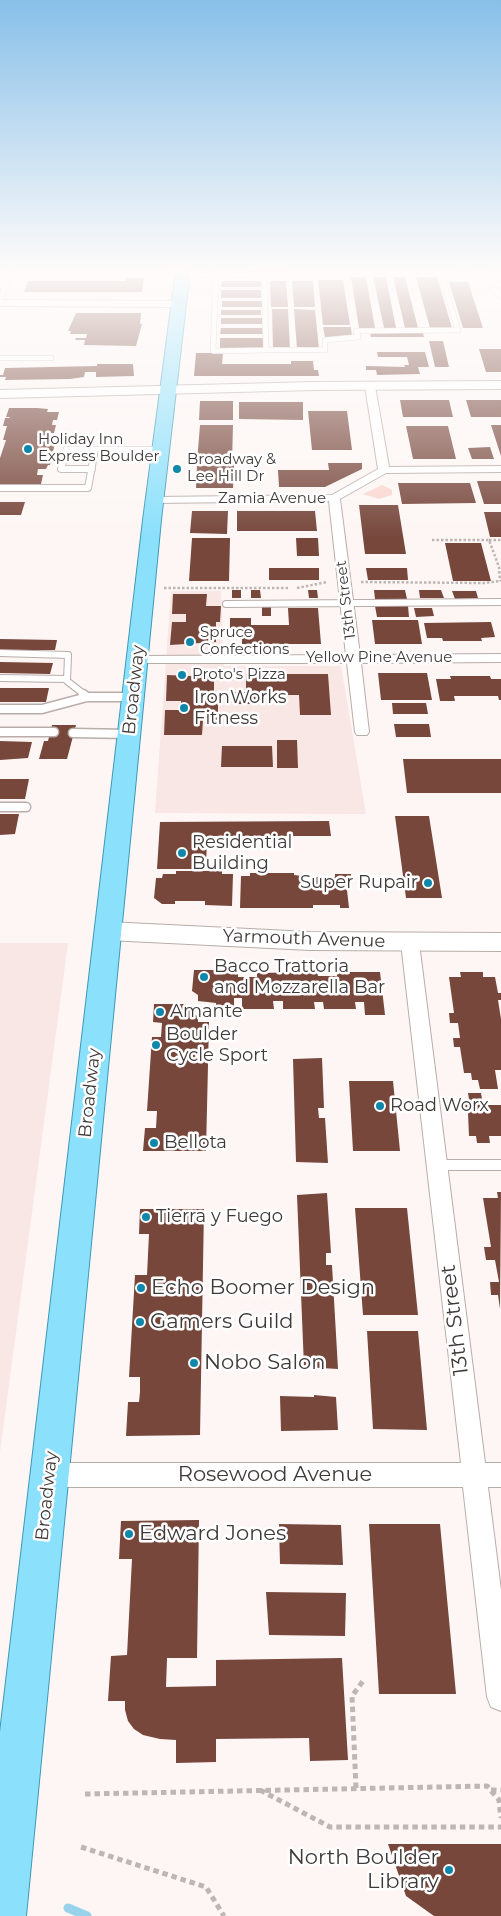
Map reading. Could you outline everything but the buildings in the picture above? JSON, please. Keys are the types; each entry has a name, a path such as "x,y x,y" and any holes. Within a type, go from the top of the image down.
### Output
{"main road":[{"name":"Broadway","path":"2,1916 8,1780 50,1475 137,660 171,359"}],"street":[{"path":"0,394 168,389 501,385"},
{"path":"370,386 384,470"},
{"name":"Zamia Avenue","path":"155,500 334,498 384,470 501,469"},
{"name":"13th Street","path":"334,498 362,732"},
{"name":"Yellow Pine Avenue","path":"137,660 501,658"},
{"name":"Yarmouth Avenue","path":"108,931 310,941 501,942"},
{"name":"13th Street","path":"410,943 474,1475 495,1607 501,1697"},
{"name":"Rosewood Avenue","path":"50,1475 501,1475"}],"lane":[{"path":"92,469 61,469 66,449 160,449"},
{"path":"0,488 88,488 96,449"},
{"path":"226,604 501,602"},
{"path":"0,653 68,655 67,681 87,697"},
{"path":"0,678 67,679"},
{"path":"0,709 42,709 87,697 133,697"},
{"path":"0,732 54,732"},
{"path":"73,733 129,734"},
{"path":"0,807 26,806"},
{"path":"436,1165 501,1165"}],"path":[{"path":"432,540 501,540"},
{"path":"489,540 499,567 500,581"},
{"path":"356,1788 352,1696 363,1681"},
{"path":"85,1794 487,1786 499,1800 501,1818"},
{"path":"259,1790 330,1827 501,1827"},
{"path":"490,1790 501,1790"},
{"path":"81,1847 206,1887 224,1916"}],"shaded area":[{"path":"382,485 392,490 392,495 379,499 363,494"},
{"path":"171,591 221,591 224,666 341,666 366,814 155,813"},
{"path":"0,943 68,943 0,1452"}],"waterway":[{"path":"68,1908 87,1916"}],"place":[{"name":"Holiday Inn Express Boulder","path":"28,449"},
{"name":"Broadway & Lee Hill Dr","path":"177,469"},
{"name":"Spruce Confections","path":"190,642"},
{"name":"Proto's Pizza","path":"182,675"},
{"name":"IronWorks Fitness","path":"184,708"},
{"name":"Residential Building","path":"182,853"},
{"name":"Super Rupair","path":"428,883"},
{"name":"Bacco Trattoria and Mozzarella Bar","path":"204,977"},
{"name":"Amante","path":"160,1012"},
{"name":"Boulder Cycle Sport","path":"156,1045"},
{"name":"Road Worx","path":"380,1106"},
{"name":"Bellota","path":"154,1143"},
{"name":"Tierra y Fuego","path":"146,1217"},
{"name":"Echo Boomer Design","path":"141,1288"},
{"name":"Gamers Guild","path":"140,1322"},
{"name":"Nobo Salon","path":"194,1363"},
{"name":"Edward Jones","path":"129,1534"},
{"name":"North Boulder Library","path":"449,1870"}]}
